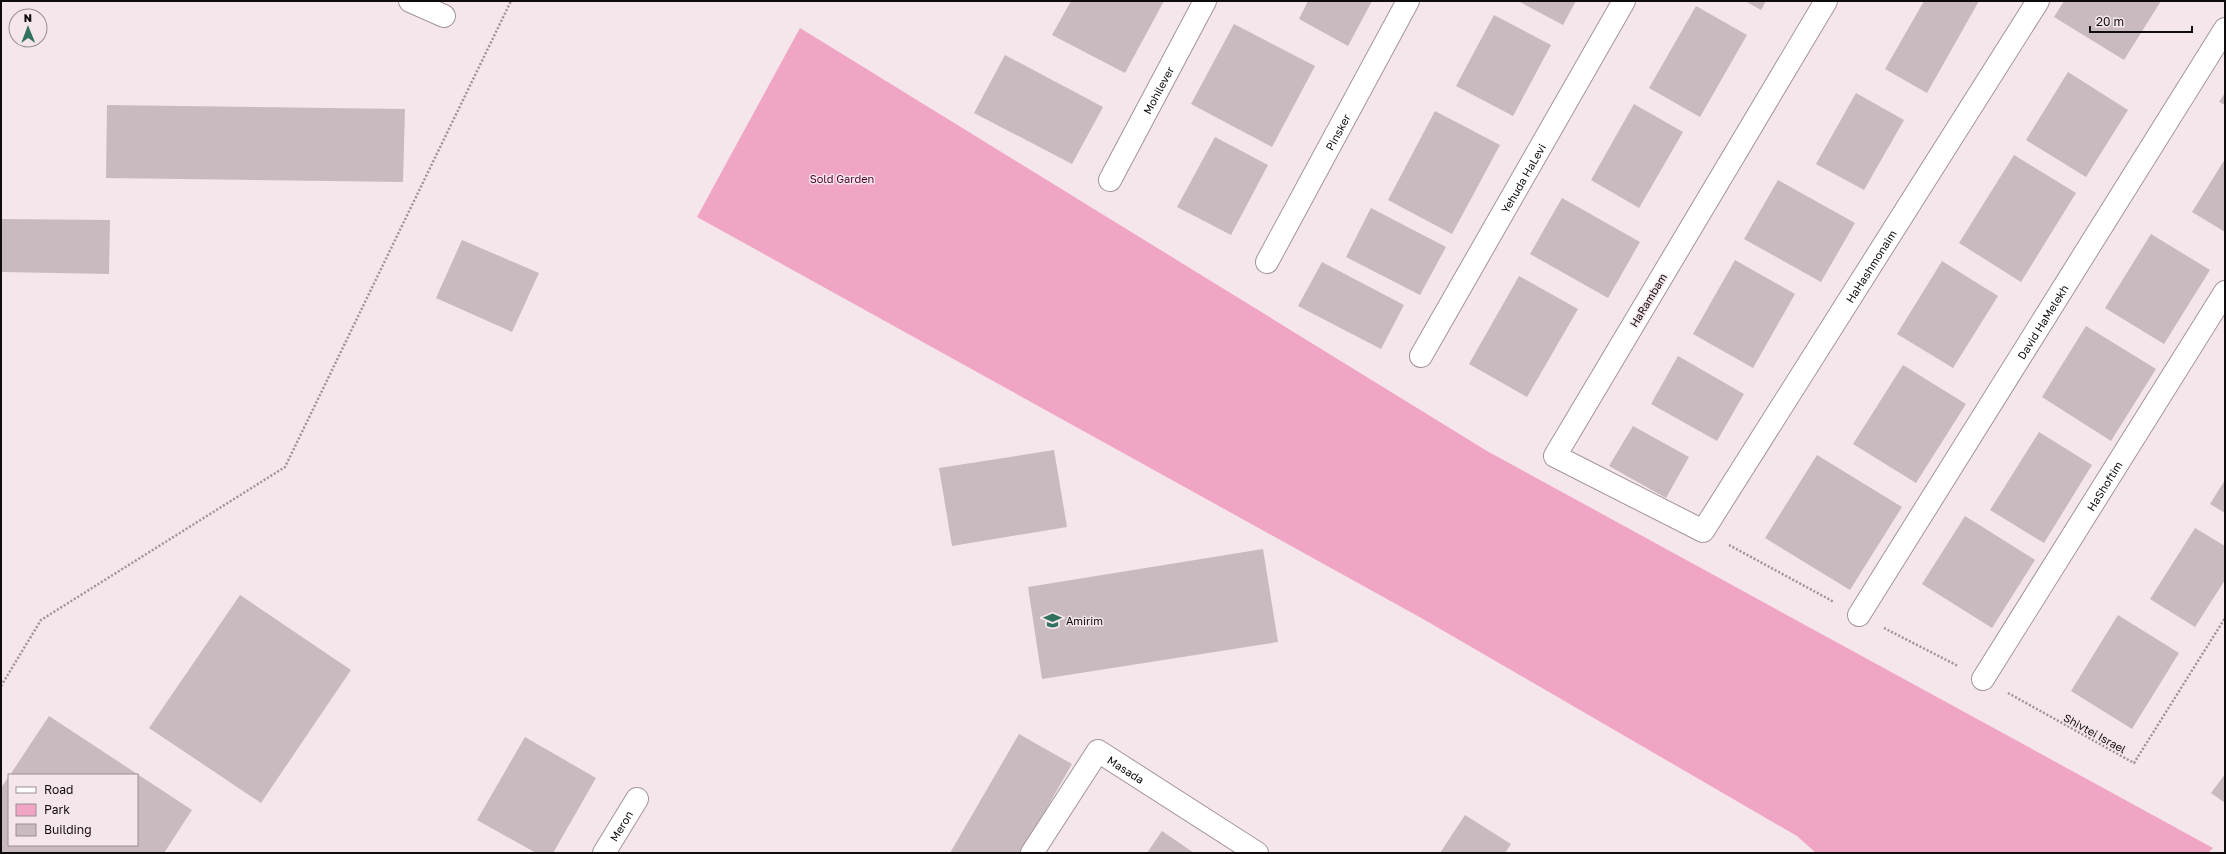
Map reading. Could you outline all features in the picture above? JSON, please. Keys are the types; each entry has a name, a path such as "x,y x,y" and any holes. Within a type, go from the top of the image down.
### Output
{"street":[{"path":"410,1 444,16"},
{"name":"Mohilever","path":"1110,180 1205,1"},
{"name":"Pinsker","path":"1267,262 1408,1"},
{"name":"Yehuda HaLevi","path":"1421,356 1624,1"},
{"name":"HaRambam","path":"1703,531 1555,456 1826,1"},
{"name":"HaHashmonaim","path":"1703,531 2038,1"},
{"name":"David HaMelekh","path":"1859,615 2225,28"},
{"name":"HaShoftim","path":"1983,679 2225,292"},
{"name":"Masada","path":"1032,853 1098,751 1257,853"},
{"name":"Meron","path":"604,853 637,799"}],"path":[{"path":"1,686 41,620 285,467 511,1"},
{"name":"Shivtei Israel","path":"1983,679 2134,763 2225,618"}],"green space":[{"name":"Sold Garden","path":"800,28 1487,451 2213,848 2208,853 1816,853 1797,836 1423,619 697,217"}],"building":[{"path":"1071,1 1164,1 1125,73 1052,35"},
{"path":"1308,1 1372,1 1348,46 1299,19"},
{"path":"1518,1 1576,1 1563,25"},
{"path":"1745,1 1766,1 1761,10"},
{"path":"1924,1 1979,1 1927,93 1885,69"},
{"path":"2064,1 2161,1 2124,60 2054,17"},
{"path":"1696,6 1747,35 1700,117 1649,88"},
{"path":"1494,15 1551,45 1513,116 1456,86"},
{"path":"1234,24 1315,66 1272,147 1191,104"},
{"path":"1005,55 1103,107 1072,164 974,113"},
{"path":"2068,72 2128,110 2086,177 2026,140"},
{"path":"1856,93 1904,120 1864,190 1816,164"},
{"path":"2225,93 2225,105 2219,102"},
{"path":"1634,104 1683,132 1639,208 1591,180"},
{"path":"107,105 405,109 403,182 106,178"},
{"path":"1435,111 1500,145 1452,234 1388,200"},
{"path":"1215,137 1268,165 1231,235 1177,207"},
{"path":"2014,155 2076,193 2021,282 1959,243"},
{"path":"2225,159 2225,232 2192,212"},
{"path":"1778,180 1855,223 1821,282 1744,239"},
{"path":"1562,198 1640,242 1608,298 1530,254"},
{"path":"1371,208 1446,247 1420,295 1346,257"},
{"path":"1,219 110,220 109,274 1,272"},
{"path":"2151,234 2210,270 2164,344 2105,308"},
{"path":"462,240 539,273 512,332 436,298"},
{"path":"1735,260 1795,294 1753,368 1693,334"},
{"path":"1942,261 1998,296 1953,368 1897,334"},
{"path":"1322,262 1404,305 1381,349 1298,306"},
{"path":"1519,276 1578,309 1527,397 1469,364"},
{"path":"2086,326 2156,369 2111,441 2042,397"},
{"path":"1678,356 1744,394 1717,441 1651,404"},
{"path":"1903,365 1966,404 1916,483 1853,444"},
{"path":"1633,426 1689,457 1666,498 1609,466"},
{"path":"2039,432 2092,465 2044,543 1990,510"},
{"path":"1054,450 1067,527 952,546 939,468"},
{"path":"1817,455 1902,507 1850,590 1765,538"},
{"path":"2225,480 2225,513 2210,504"},
{"path":"1965,516 2035,560 1992,628 1922,584"},
{"path":"2195,528 2225,546 2225,580 2195,627 2150,599"},
{"path":"1263,549 1278,642 1042,679 1028,587"},
{"path":"240,595 351,670 261,803 149,728"},
{"path":"2118,615 2179,653 2132,729 2071,691"},
{"path":"49,716 137,774 11,774"},
{"path":"1019,734 1072,764 1021,853 950,853"},
{"path":"525,737 596,778 553,853 536,853 477,820"},
{"path":"2225,774 2225,803 2211,793"},
{"path":"138,775 192,810 164,853 1,853 1,788 8,778 8,846 138,846"},
{"path":"1465,815 1511,844 1505,853 1440,853"},
{"path":"1162,831 1194,853 1147,853"}],"place":[{"name":"Amirim","path":"1053,620"}]}
